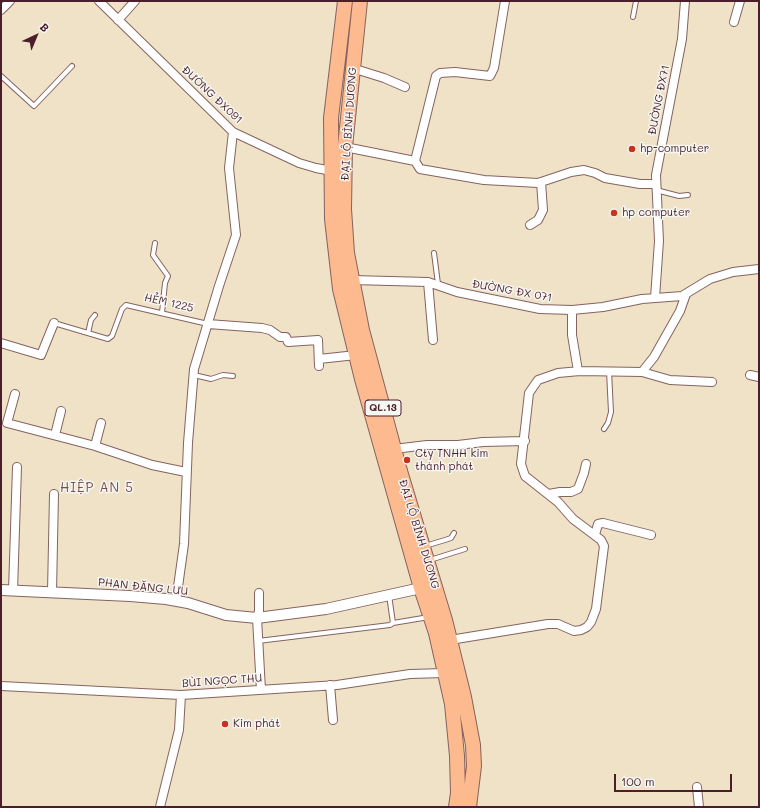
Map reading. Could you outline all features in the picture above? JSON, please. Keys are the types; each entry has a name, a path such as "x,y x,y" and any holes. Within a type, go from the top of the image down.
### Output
{"highway":[{"name":"ĐẠI LỘ BÌNH DƯƠNG","path":"345,1 331,118 332,219 340,289 356,354 421,588 436,633 452,704 458,756 458,793 456,807"},
{"name":"ĐẠI LỘ BÌNH DƯƠNG","path":"360,1 345,147 344,209 347,253 362,330 394,449 450,640 464,697 473,745 474,766 469,807"}],"street":[{"path":"1,10 10,1"},
{"name":"ĐƯỜNG ĐX091","path":"99,1 234,132 299,163 332,171"},
{"path":"118,20 135,1"},
{"path":"415,162 436,76 440,73 455,72 490,76 494,68 505,1"},
{"name":"ĐƯỜNG ĐX71","path":"655,298 659,241 656,187 664,129 682,39 685,1"},
{"path":"734,22 740,1"},
{"path":"352,68 384,78 405,87"},
{"path":"176,600 184,544 186,472 194,375 208,324 236,235 230,168 230,150 234,132"},
{"path":"345,147 415,162 420,168 484,180 541,182 571,172 584,170 605,178 656,187"},
{"path":"530,225 538,220 543,210 541,182"},
{"name":"ĐƯỜNG ĐX 071","path":"352,280 428,282 438,284 457,292 540,309 572,310 603,307 655,298 667,299 686,294 710,279 733,272 759,269"},
{"path":"428,282 433,340"},
{"path":"642,372 654,356 680,311 686,294"},
{"path":"572,310 572,335 578,371"},
{"name":"HẺM 1225","path":"1,343 41,355 54,323"},
{"name":"HẺM 1225","path":"208,324 262,328 270,330 280,337 286,337 288,342 318,340 319,362 356,354"},
{"path":"450,640 548,624 558,624 574,631 587,627 596,609 604,546 601,540 573,519 549,494 533,484 525,476 522,469 528,393 538,380 578,371 610,371 642,372 670,380 712,382"},
{"path":"750,375 759,378"},
{"path":"15,394 7,423 95,446 152,465 186,472"},
{"path":"55,435 61,411"},
{"path":"95,446 101,424"},
{"path":"394,449 427,445 458,445 483,442 525,441"},
{"path":"549,494 571,492 578,489 586,464"},
{"path":"13,591 17,467"},
{"path":"52,592 54,494"},
{"path":"595,535 598,524 603,523 651,535"},
{"name":"PHAN ĐĂNG LƯU","path":"1,590 130,596 176,600 188,602 226,615 257,618 326,609 421,588"},
{"path":"259,593 259,611 257,618 261,690"},
{"name":"BÙI NGỌC THU","path":"1,686 181,695 330,685 410,674 444,673"},
{"path":"330,685 333,720"},
{"path":"160,807 179,730 181,695"},
{"path":"697,787 699,807"}],"lane":[{"path":"633,17 636,1"},
{"path":"1,76 34,106 72,66"},
{"path":"656,187 679,196 688,195"},
{"path":"155,243 153,255 157,263 168,276 165,284 162,313"},
{"path":"434,253 438,284"},
{"name":"HẺM 1225","path":"54,323 108,339 112,336 122,309 126,305 208,324"},
{"path":"88,333 91,320 95,315"},
{"path":"604,429 608,423 611,412 610,371"},
{"path":"194,375 211,379 223,375 233,376"},
{"path":"423,546 451,538 454,533"},
{"path":"428,561 465,549"},
{"path":"389,594 393,622"},
{"path":"258,641 390,624 393,622 431,617"}],"place":[{"name":"hp-computer","path":"632,149"},
{"name":"hp computer","path":"614,213"},
{"name":"Cty TNHH kim thành phát","path":"407,460"},
{"name":"Kim phát","path":"225,724"}],"district":[{"name":"HIỆP AN 5","path":"97,488"}]}
